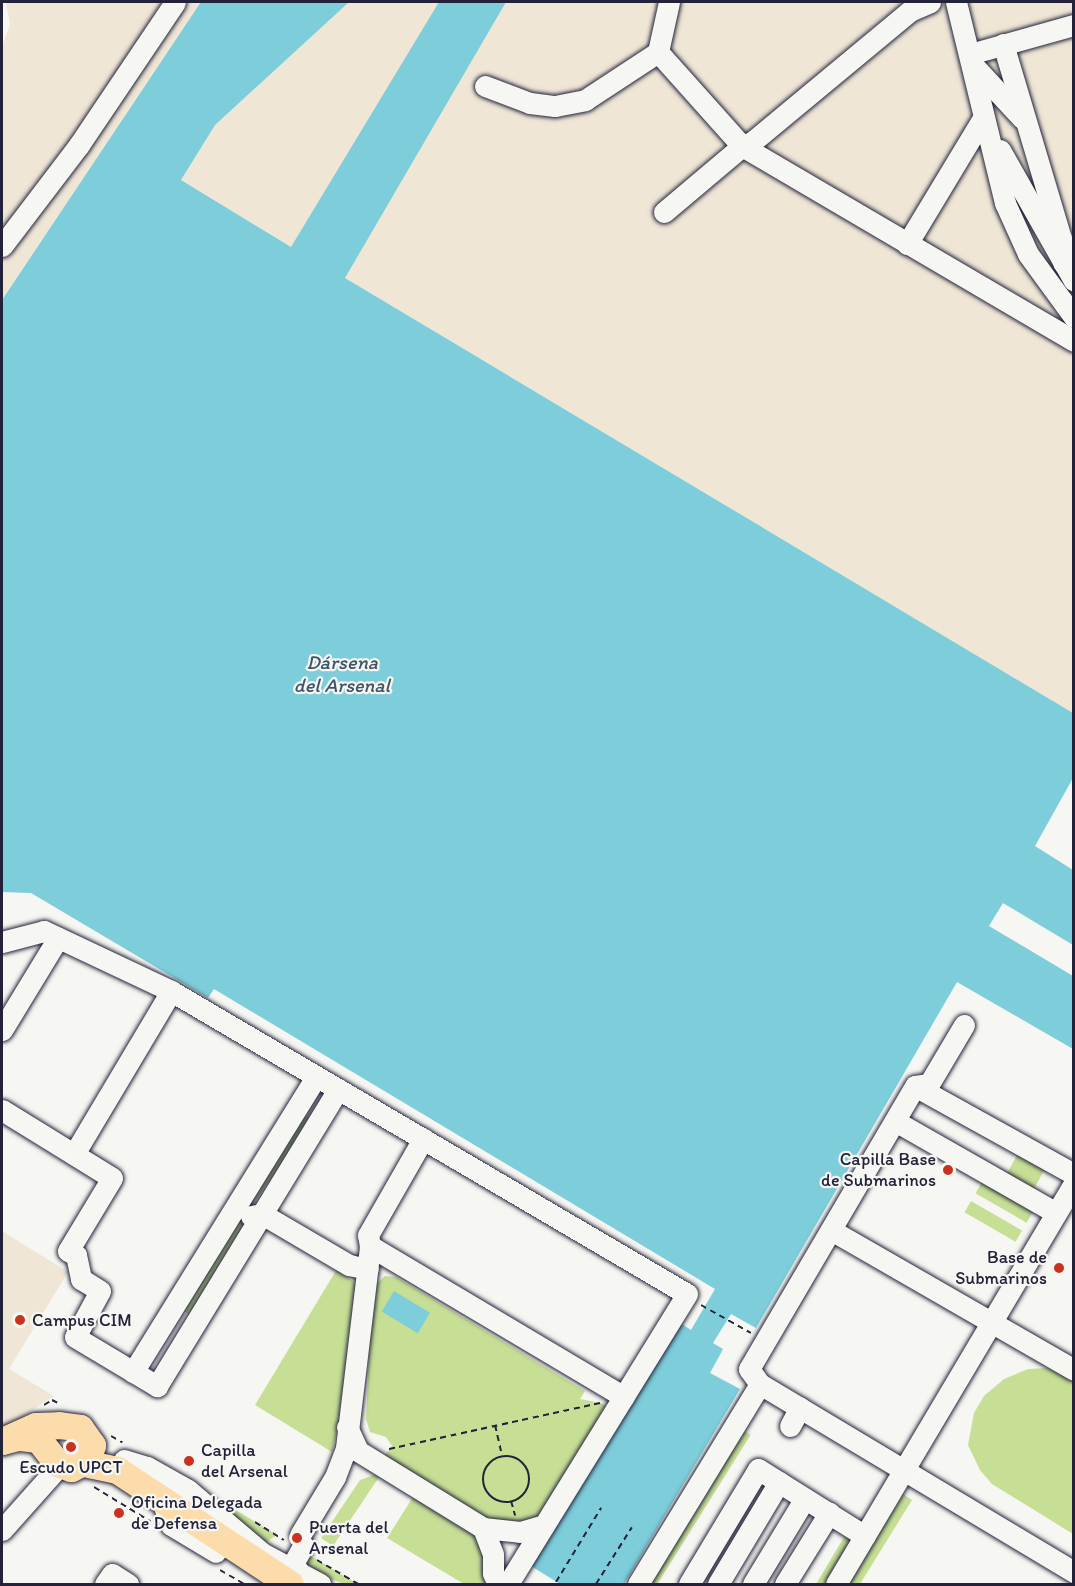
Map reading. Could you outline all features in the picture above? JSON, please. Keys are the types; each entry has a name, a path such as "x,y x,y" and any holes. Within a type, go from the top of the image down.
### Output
{"main road":[{"path":"2,1441 36,1426 79,1430 98,1446 182,1496 256,1568"},
{"path":"70,1466 54,1434 79,1430"},
{"path":"70,1466 92,1449 79,1430"},
{"path":"2,1441 32,1437 44,1443 70,1466 109,1466 160,1496 256,1568 304,1582"}],"street":[{"path":"2,246 79,145 175,2"},
{"path":"484,86 530,103 555,106 585,100 658,52 669,2"},
{"path":"664,212 910,11 930,2"},
{"path":"956,2 1005,203 1024,244 1074,317"},
{"path":"971,59 1003,44 1074,25"},
{"path":"1003,44 1068,272"},
{"path":"658,52 742,146 1074,341"},
{"path":"971,59 1026,123"},
{"path":"907,244 983,118"},
{"path":"983,118 1068,272"},
{"path":"2,942 44,931 171,991 687,1294 508,1584"},
{"path":"2,1030 58,938"},
{"path":"74,1154 171,991"},
{"path":"915,1086 929,1084 964,1025"},
{"path":"133,1372 316,1077"},
{"path":"915,1086 749,1369 760,1384 905,1468 1074,1572"},
{"path":"915,1086 1074,1174"},
{"path":"2,1110 112,1178 68,1251 76,1255 81,1279 100,1290 75,1337 157,1386 338,1089"},
{"path":"895,1120 1056,1213"},
{"path":"304,1582 293,1564 301,1540 339,1470 346,1448 346,1426 368,1269 370,1246 368,1234 423,1139"},
{"path":"836,1584 1074,1183"},
{"path":"239,1201 251,1216 262,1214 349,1265 368,1269"},
{"path":"831,1230 1074,1370"},
{"path":"370,1246 624,1397"},
{"path":"166,1320 169,1330 178,1336 189,1334"},
{"path":"638,1584 760,1384"},
{"path":"790,1426 800,1407"},
{"path":"346,1426 357,1451 483,1528 520,1532 544,1525"},
{"path":"256,1568 283,1558 301,1540 348,1477 364,1466 378,1464"},
{"path":"2,1530 70,1466"},
{"path":"689,1584 758,1469 865,1536"},
{"path":"718,1584 779,1482"},
{"path":"160,1496 171,1525 217,1560"},
{"path":"753,1584 805,1498"},
{"path":"785,1584 829,1514"},
{"path":"483,1528 493,1554 493,1574 498,1584"},
{"path":"105,1584 112,1574 128,1584"}],"path":[{"path":"696,1303 733,1323"},
{"path":"392,1446 602,1403"},
{"path":"495,1425 502,1456"},
{"path":"502,1456 517,1459 527,1470 524,1493 511,1501 491,1496 484,1484 489,1463 502,1456"},
{"path":"70,1466 155,1524"},
{"path":"556,1582 602,1508"},
{"path":"596,1584 632,1527"},
{"path":"217,1560 256,1568"}],"shaded area":[{"path":"6,2 1073,2 1073,713 345,278 360,252 291,247 181,180 214,126 147,83 2,300 2,47 10,24"},
{"name":"Campus CIM","path":"2,1231 68,1272 9,1369 54,1396 2,1430"}],"green space":[{"path":"302,1113 312,1120 252,1205 242,1198"},
{"path":"1020,1150 1047,1165 1032,1193 1004,1178"},
{"path":"982,1182 1033,1212 1027,1223 976,1193"},
{"path":"971,1201 1022,1230 1016,1242 964,1212"},
{"path":"236,1220 247,1227 191,1316 180,1309"},
{"path":"337,1269 356,1284 342,1406 332,1452 255,1405"},
{"path":"385,1276 396,1277 585,1391 580,1399 601,1403 615,1411 544,1525 502,1531 378,1464 392,1446 386,1437 370,1432 366,1419 372,1288"},
{"path":"1047,1368 1073,1380 1073,1534 992,1484 980,1470 968,1445 974,1413 984,1396 1004,1379 1028,1369"},
{"path":"743,1430 751,1435 657,1584 648,1582"},
{"path":"374,1475 379,1477 333,1546 321,1538 360,1480"},
{"path":"204,1491 277,1535 265,1543"},
{"path":"415,1494 478,1532 485,1552 484,1584 464,1584 387,1538"},
{"path":"903,1494 912,1500 860,1584 849,1584"},
{"path":"846,1534 855,1540 828,1584 816,1584"},
{"path":"309,1555 358,1584 344,1584 311,1572 305,1562"}],"water":[{"name":"Dársena del Arsenal","path":"201,2 349,2 215,125 181,180 291,247 439,2 506,2 345,278 1073,713 1073,778 1035,846 1073,870 1073,945 1003,903 989,926 1073,976 1073,1049 957,982 756,1328 731,1314 713,1343 723,1349 710,1373 740,1389 624,1584 560,1584 531,1566 679,1322 691,1330 715,1289 214,989 208,998 31,893 2,892 2,300"},
{"path":"394,1291 430,1313 418,1333 382,1312"}],"place":[{"name":"Capilla Base de Submarinos","path":"948,1170"},
{"name":"Base de Submarinos","path":"1059,1268"},
{"name":"Campus CIM","path":"20,1320"},
{"name":"Escudo UPCT","path":"71,1447"},
{"name":"Capilla del Arsenal","path":"189,1461"},
{"name":"Oficina Delegada de Defensa","path":"119,1513"},
{"name":"Puerta del Arsenal","path":"297,1538"}]}
